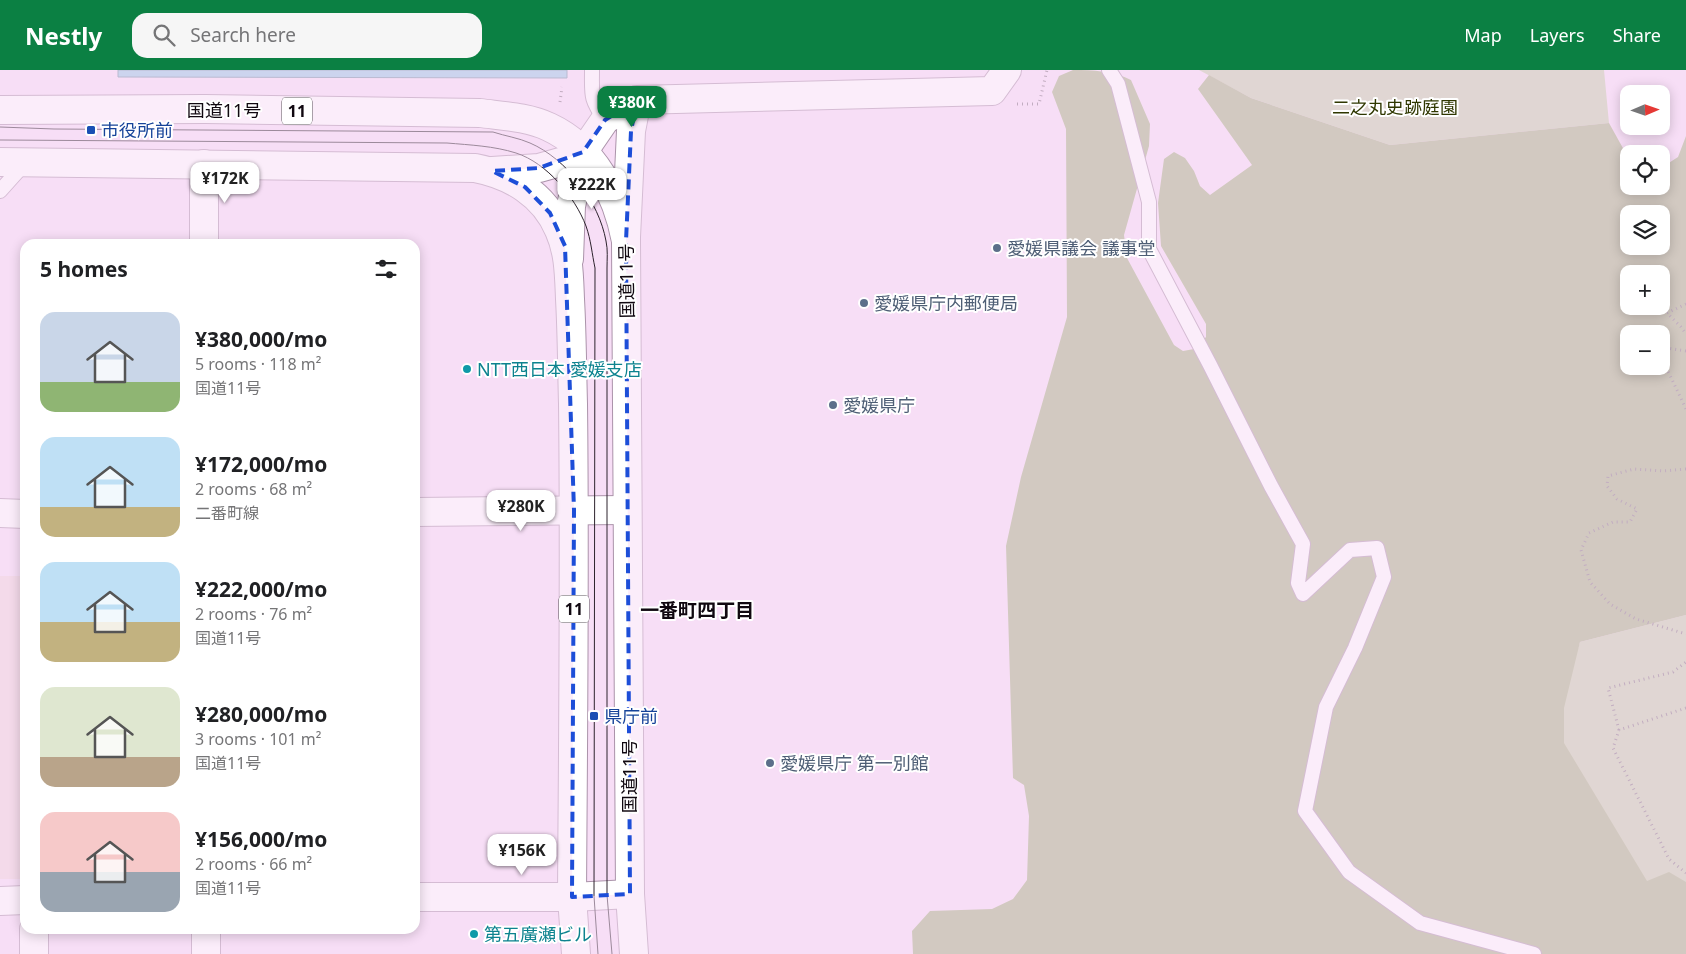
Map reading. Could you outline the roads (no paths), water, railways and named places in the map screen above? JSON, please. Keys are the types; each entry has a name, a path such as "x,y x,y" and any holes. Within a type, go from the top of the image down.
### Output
{"main road":[{"path":"568,263 570,206 583,152 605,120 637,100 992,91 1007,70"},
{"path":"626,241 631,131 637,100"},
{"name":"国道11号","path":"0,110 205,109 480,113 507,116 548,126 569,138 602,173 621,217 626,241 630,894 634,954"},
{"path":"492,171 539,168 564,161 583,152"},
{"name":"11","path":"13,162 465,168 492,171 510,178 525,187 550,213 559,228 565,246 571,311 574,510 572,897 576,954"},
{"path":"204,164 204,239"},
{"path":"420,512 628,510"},
{"path":"0,514 20,514"},
{"path":"420,897 572,897 630,894"},
{"path":"0,901 20,900"},
{"path":"34,934 34,954"},
{"path":"206,934 206,954"}],"lane":[{"path":"592,70 592,98 605,120"},
{"path":"1109,70 1118,84 1149,202 1149,249 1271,486 1303,544 1298,583 1302,594 1350,550 1377,548 1379,555 1384,577 1355,648 1326,708 1305,811 1349,872 1420,923 1534,954"},
{"path":"0,191 13,162"}],"water":[{"path":"118,70 567,70 567,78 118,77"}],"tram line":[{"path":"0,127 493,132 526,141 544,150 579,183 596,211 602,226 607,251 607,895 612,954"},
{"path":"0,140 447,143 491,147 516,153 538,165 559,182 575,204 586,226 595,268 594,896 598,954"}],"place":[{"name":"市役所前","path":"91,130"},
{"name":"愛媛県議会 議事堂","path":"997,248"},
{"name":"愛媛県庁内郵便局","path":"864,303"},
{"name":"NTT西日本 愛媛支店","path":"467,369"},
{"name":"愛媛県庁","path":"833,405"},
{"name":"県庁前","path":"594,716"},
{"name":"愛媛県庁 第一別館","path":"770,763"},
{"name":"第五廣瀬ビル","path":"474,934"}],"district":[{"name":"一番町四丁目","path":"697,610"}],"park label":[{"name":"二之丸史跡庭園","path":"1395,107"}]}
